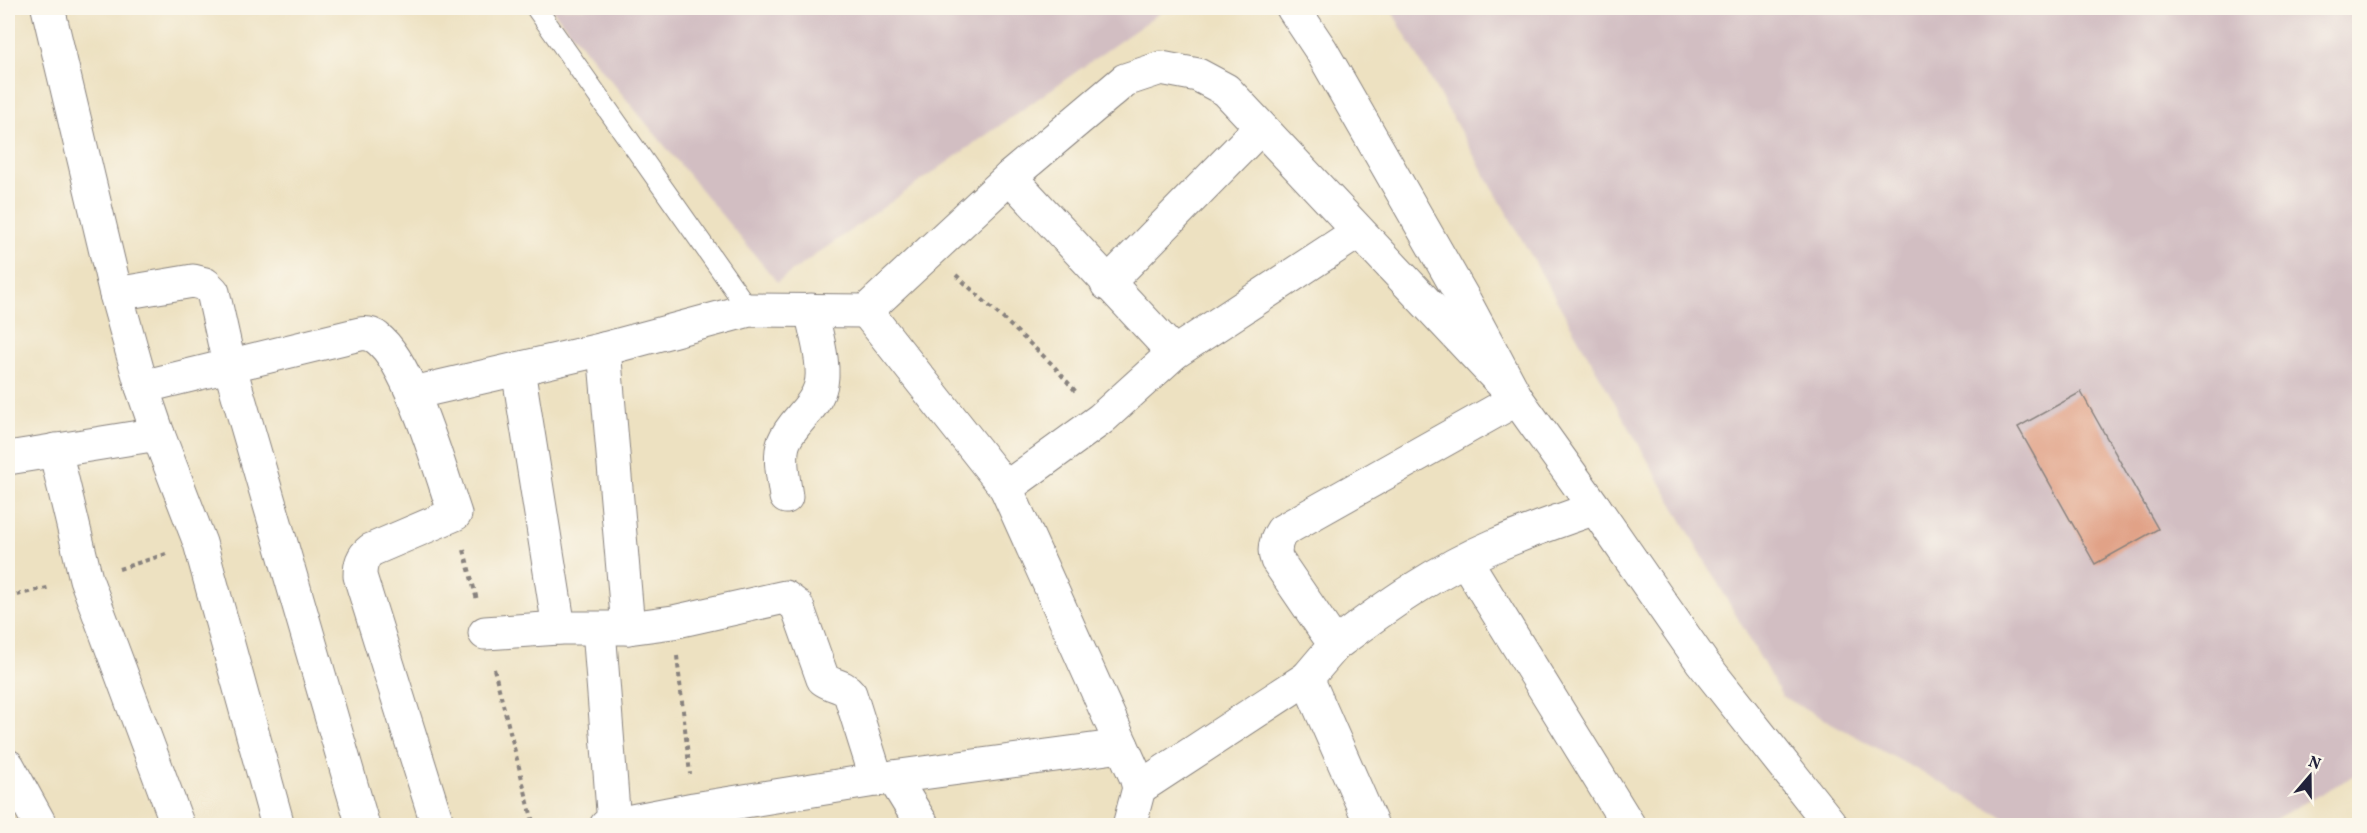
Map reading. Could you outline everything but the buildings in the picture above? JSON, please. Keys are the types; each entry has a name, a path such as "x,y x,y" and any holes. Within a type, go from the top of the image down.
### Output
{"street":[{"path":"48,8 116,294 141,387 200,543 278,825"},
{"path":"1293,8 1321,50 1463,298 1517,399 1702,662 1830,825"},
{"path":"413,393 604,349 749,310 866,311 1010,177 1125,80 1161,68 1198,75 1226,90 1517,399"},
{"path":"1107,284 1260,128"},
{"path":"1010,177 1107,284 1174,353"},
{"path":"1006,488 1101,419 1174,353 1358,232"},
{"path":"116,294 187,281 205,284 213,292 229,364 363,825"},
{"path":"786,497 782,459 784,443 815,400 821,387 821,367 812,310"},
{"path":"866,311 1006,488 1139,788 1129,825"},
{"path":"141,387 229,364 366,333 379,338 390,352 413,393 455,514 371,550 361,563 360,576 438,825"},
{"path":"604,349 613,628 610,825 885,778 1122,746"},
{"path":"518,369 559,628"},
{"path":"1335,645 1277,560 1275,550 1277,538 1282,531 1517,399"},
{"path":"8,458 158,434"},
{"path":"55,450 86,579 178,825"},
{"path":"1139,788 1307,678 1335,645 1404,594 1495,545 1595,508"},
{"path":"1466,561 1629,825"},
{"path":"485,633 559,628 613,628 673,622 785,597 790,598 797,606 823,679 828,683 841,686 850,694 885,778 923,825"},
{"path":"1307,678 1372,825"},
{"path":"8,766 41,825"}],"lane":[{"path":"536,8 749,310"}],"path":[{"path":"932,251 981,300 1052,364 1101,419"},
{"path":"673,622 694,809"}],"shaded area":[{"path":"551,8 1167,8 777,282"},
{"path":"1390,8 2359,8 2359,773 2264,825 2018,825 1782,696"}]}
